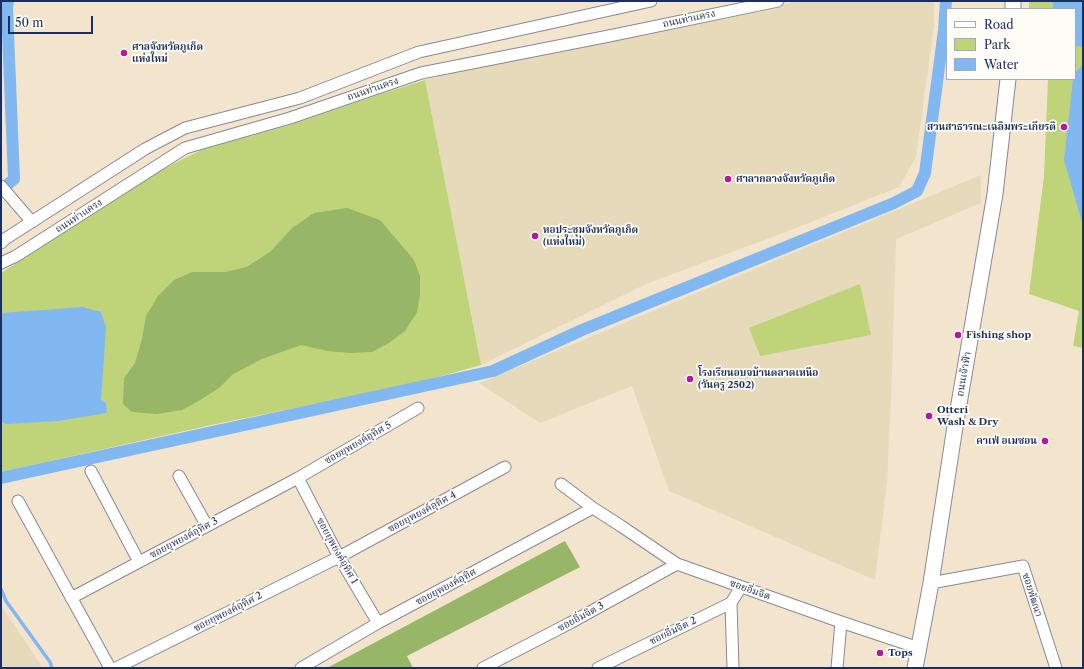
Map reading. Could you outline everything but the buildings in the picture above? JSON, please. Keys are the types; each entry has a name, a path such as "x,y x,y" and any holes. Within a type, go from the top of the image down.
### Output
{"main road":[{"name":"ถนนเจ้าฟ้า","path":"915,668 931,583 954,433 995,194 1008,80"}],"street":[{"name":"ถนนท่าแครง","path":"1,243 145,149 185,128 300,98 419,52 651,1"},
{"name":"ถนนท่าแครง","path":"1,263 16,256 185,148 290,118 421,73 778,1"},
{"path":"358,75 364,93"},
{"path":"1,186 32,222"},
{"name":"ซอยยุพยงค์อุทิศ 5","path":"298,478 418,408"},
{"name":"ซอยยุพยงค์อุทิศ 4","path":"339,557 505,467"},
{"path":"92,471 139,562"},
{"path":"179,476 208,526"},
{"name":"ซอยยุพยงค์อุทิศ 3","path":"71,598 298,478"},
{"name":"ซอยยุพยงค์อุทิศ 1","path":"298,478 339,557 378,623"},
{"name":"ซอยอิ่มจิต","path":"561,484 593,508 678,564 740,587 919,648"},
{"path":"18,501 110,668"},
{"name":"ซอยยุพยงค์อุทิศ","path":"301,668 378,623 593,508"},
{"name":"ซอยยุพยงค์อุทิศ 2","path":"116,668 339,557"},
{"name":"ซอยอิ่มจิต 3","path":"484,668 678,564"},
{"name":"ซอยพัฒนา","path":"931,583 1023,566 1056,668"},
{"path":"733,668 731,604 740,587"},
{"name":"ซอยอิ่มจิต 2","path":"598,668 731,604"},
{"path":"837,668 841,622"}],"shaded area":[{"path":"800,1 934,1 934,26 916,157 899,187 786,232 646,284 481,365 425,80 468,69"},
{"name":"โรงเรียนอบจบ้านตลาดเหนือ (วันครู 2502)","path":"981,175 981,203 896,239 887,483 875,580 669,491 632,386 540,423 479,383"},
{"path":"1,605 41,665 42,668 1,668"}],"green space":[{"name":"สวนสาธารณะเฉลิมพระเกียรติ","path":"1029,1 1083,1 1083,348 1073,346 1079,311 1029,294 1044,176 1048,80 1076,80 1076,8 1029,8"},
{"path":"425,80 481,365 413,384 216,424 1,472 1,273 163,169 201,150 290,125"},
{"path":"347,208 380,220 414,260 420,276 420,295 417,312 405,331 389,343 372,352 350,353 328,351 301,345 262,359 233,374 219,388 182,410 157,414 132,412 123,404 124,378 135,363 142,339 146,316 158,296 174,280 192,272 225,272 247,267 271,251 292,228 314,213"},
{"path":"860,284 871,335 760,356 749,328"},
{"path":"565,541 580,567 407,656 413,668 327,668"}],"water":[{"path":"1053,1 1083,1 1083,47 1076,46 1076,8 1053,8"},
{"path":"1083,64 1083,226 1064,160 1073,80 1076,80 1076,72"},
{"path":"83,307 101,312 106,327 101,400 106,403 107,413 58,421 6,424 1,422 1,313"}],"waterway":[{"path":"1,190 14,179 7,8 8,1"},
{"path":"1,478 493,371 582,330 894,203 917,191 925,173 944,30 946,1"},
{"path":"1,589 6,601 50,662 52,668"}],"place":[{"name":"ศาลจังหวัดภูเก็ต แห่งใหม่","path":"124,53"},
{"name":"สวนสาธารณะเฉลิมพระเกียรติ","path":"1064,127"},
{"name":"ศาลากลางจังหวัดภูเก็ต","path":"728,179"},
{"name":"หอประชุมจังหวัดภูเก็ต (แห่งใหม่)","path":"535,236"},
{"name":"Fishing shop","path":"958,335"},
{"name":"โรงเรียนอบจบ้านตลาดเหนือ (วันครู 2502)","path":"690,379"},
{"name":"Otteri Wash & Dry","path":"929,416"},
{"name":"คาเฟ่ อเมซอน","path":"1045,441"},
{"name":"Tops","path":"880,653"}]}
